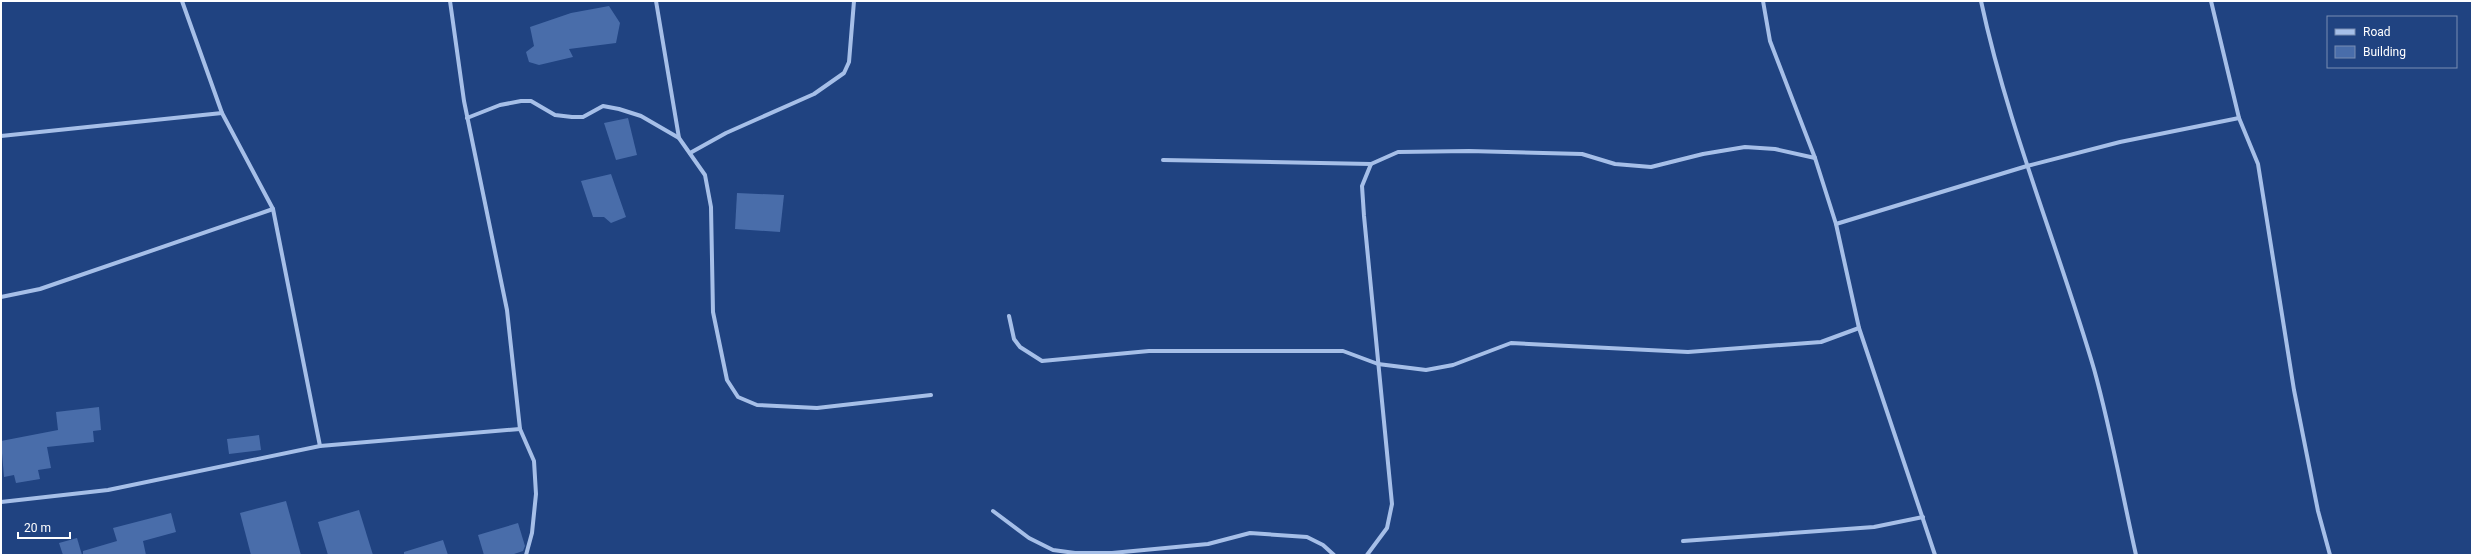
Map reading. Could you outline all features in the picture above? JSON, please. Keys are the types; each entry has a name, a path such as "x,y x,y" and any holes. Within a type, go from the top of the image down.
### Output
{"street":[{"path":"182,1 222,113 273,209 320,446"},
{"path":"450,1 467,118 507,310 520,429 534,461 536,494 532,532 526,555"},
{"path":"656,1 679,138"},
{"path":"690,153 726,133 814,94 844,73 848,62 854,1"},
{"path":"1763,1 1770,41 1815,158 1836,224 1859,328 1935,555"},
{"path":"1980,1 1989,41 2027,166 2094,369 2136,555"},
{"path":"2211,1 2239,118 2258,164 2294,390 2318,511 2330,555"},
{"path":"467,118 500,105 521,101 531,101 555,114 572,117 583,117 602,106 619,109 642,116 679,138 705,175 711,207 713,312 727,380 738,397 757,406 816,408 931,395"},
{"path":"1,136 222,113"},
{"path":"1836,224 2027,166 2120,142 2239,118"},
{"path":"1163,160 1370,164 1398,152 1469,151 1582,154 1615,164 1651,167 1703,154 1745,148 1775,149 1815,158"},
{"path":"1367,555 1387,528 1392,504 1362,186 1370,164"},
{"path":"1,297 40,289 273,209"},
{"path":"1008,316 1014,339 1020,347 1042,361 1087,359 1149,351 1343,351 1378,364 1426,370 1453,365 1511,343 1704,351 1821,342 1859,328"},
{"path":"1,502 108,490 320,446 520,429"},
{"path":"993,511 1029,538 1053,550 1076,553 1112,553 1208,544 1250,533 1306,537 1323,545 1334,555"},
{"path":"1683,541 1874,528 1923,517"}],"building":[{"path":"609,6 620,23 616,43 569,49 573,57 539,65 529,62 526,52 534,46 530,27 571,13"},
{"path":"628,118 637,155 616,160 604,123"},
{"path":"611,174 626,217 611,223 604,217 593,217 581,181"},
{"path":"737,193 784,195 780,232 735,229"},
{"path":"99,407 101,430 93,431 94,442 47,447 51,468 38,470 40,479 16,483 14,475 4,477 1,441 58,430 56,412"},
{"path":"259,435 261,450 229,454 227,439"},
{"path":"286,501 301,555 251,555 240,513"},
{"path":"359,510 373,555 328,555 318,522"},
{"path":"171,513 176,532 143,541 146,555 83,555 83,551 117,541 113,528"},
{"path":"518,523 525,546 523,551 511,555 484,555 478,535"},
{"path":"77,538 82,555 63,555 59,543"},
{"path":"443,540 448,555 404,555 404,552"}]}
